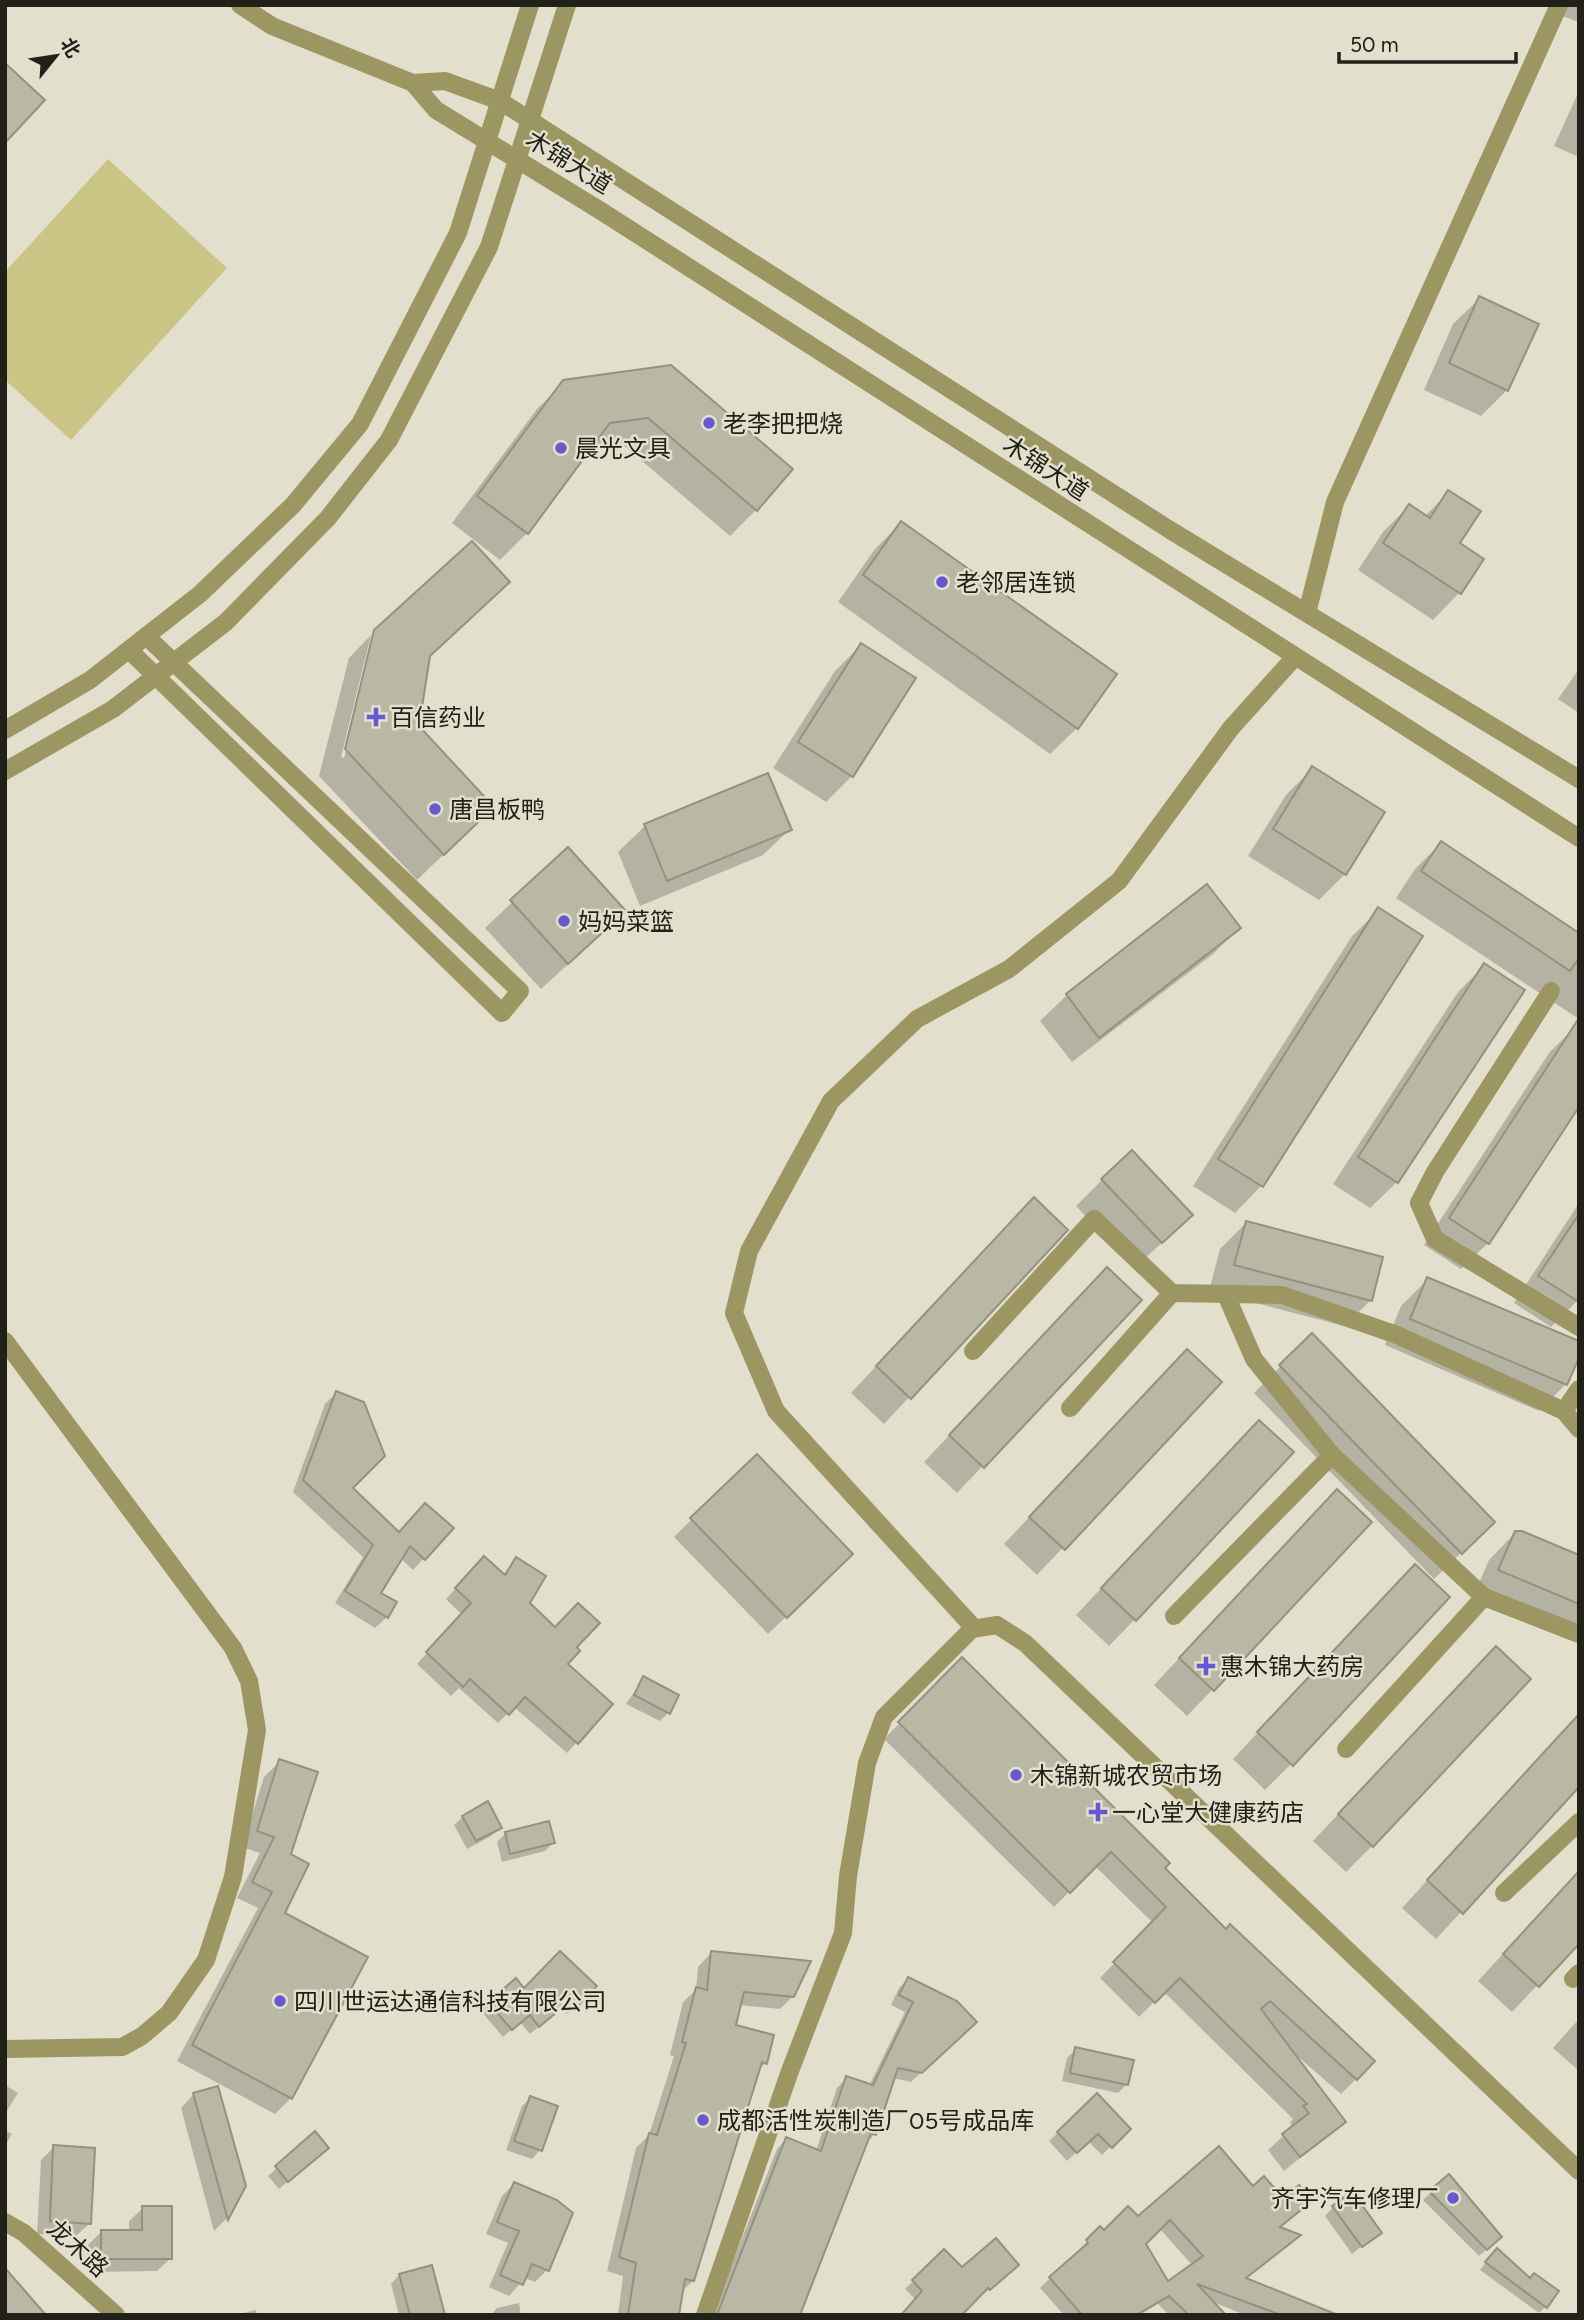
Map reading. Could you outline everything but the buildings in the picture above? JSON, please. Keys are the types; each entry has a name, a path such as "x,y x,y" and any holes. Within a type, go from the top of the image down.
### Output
{"street":[{"path":"240,5 272,26 414,83"},
{"path":"5,730 90,680 200,594 293,505 360,424 457,233 530,5"},
{"path":"5,771 113,709 226,622 328,518 389,440 489,247 567,5"},
{"path":"1307,613 1335,502 1559,5"},
{"name":"木锦大道","path":"414,83 444,81 500,102 1170,530 1579,779"},
{"name":"木锦大道","path":"414,83 436,110 518,159 1579,838"},
{"path":"129,650 502,1013 520,991 146,636"},
{"path":"974,1628 776,1411 734,1313 749,1251 831,1101 917,1018 1009,969 1119,881 1231,728 1294,657"},
{"path":"1551,991 1435,1172 1419,1203 1434,1239 1579,1327"},
{"path":"973,1351 1094,1219 1172,1293 1282,1295 1397,1335 1564,1410 1579,1429"},
{"path":"1069,1408 1172,1293"},
{"path":"1226,1295 1254,1359 1332,1455 1484,1597 1579,1634"},
{"path":"5,1341 233,1648 249,1681 257,1730 233,1877 206,1960 169,2013 142,2036 122,2047 5,2049"},
{"path":"1564,1410 1579,1388"},
{"path":"1174,1616 1332,1455"},
{"path":"1346,1749 1484,1597"},
{"path":"705,2315 790,2071 843,1933 848,1876 867,1763 884,1717 974,1628 997,1625 1025,1643 1579,2171"},
{"path":"1504,1893 1579,1822"},
{"name":"龙木路","path":"5,2222 24,2233 116,2315"}],"shaded area":[{"path":"108,159 227,268 71,440 5,380 5,272"}],"place":[{"name":"老李把把烧","path":"709,423"},
{"name":"晨光文具","path":"561,448"},
{"name":"老邻居连锁","path":"942,582"},
{"name":"百信药业","path":"376,717"},
{"name":"唐昌板鸭","path":"435,809"},
{"name":"妈妈菜篮","path":"564,921"},
{"name":"惠木锦大药房","path":"1206,1666"},
{"name":"木锦新城农贸市场","path":"1016,1775"},
{"name":"一心堂大健康药店","path":"1098,1812"},
{"name":"四川世运达通信科技有限公司","path":"280,2001"},
{"name":"成都活性炭制造厂05号成品库","path":"703,2120"},
{"name":"齐宇汽车修理厂","path":"1453,2198"}]}
